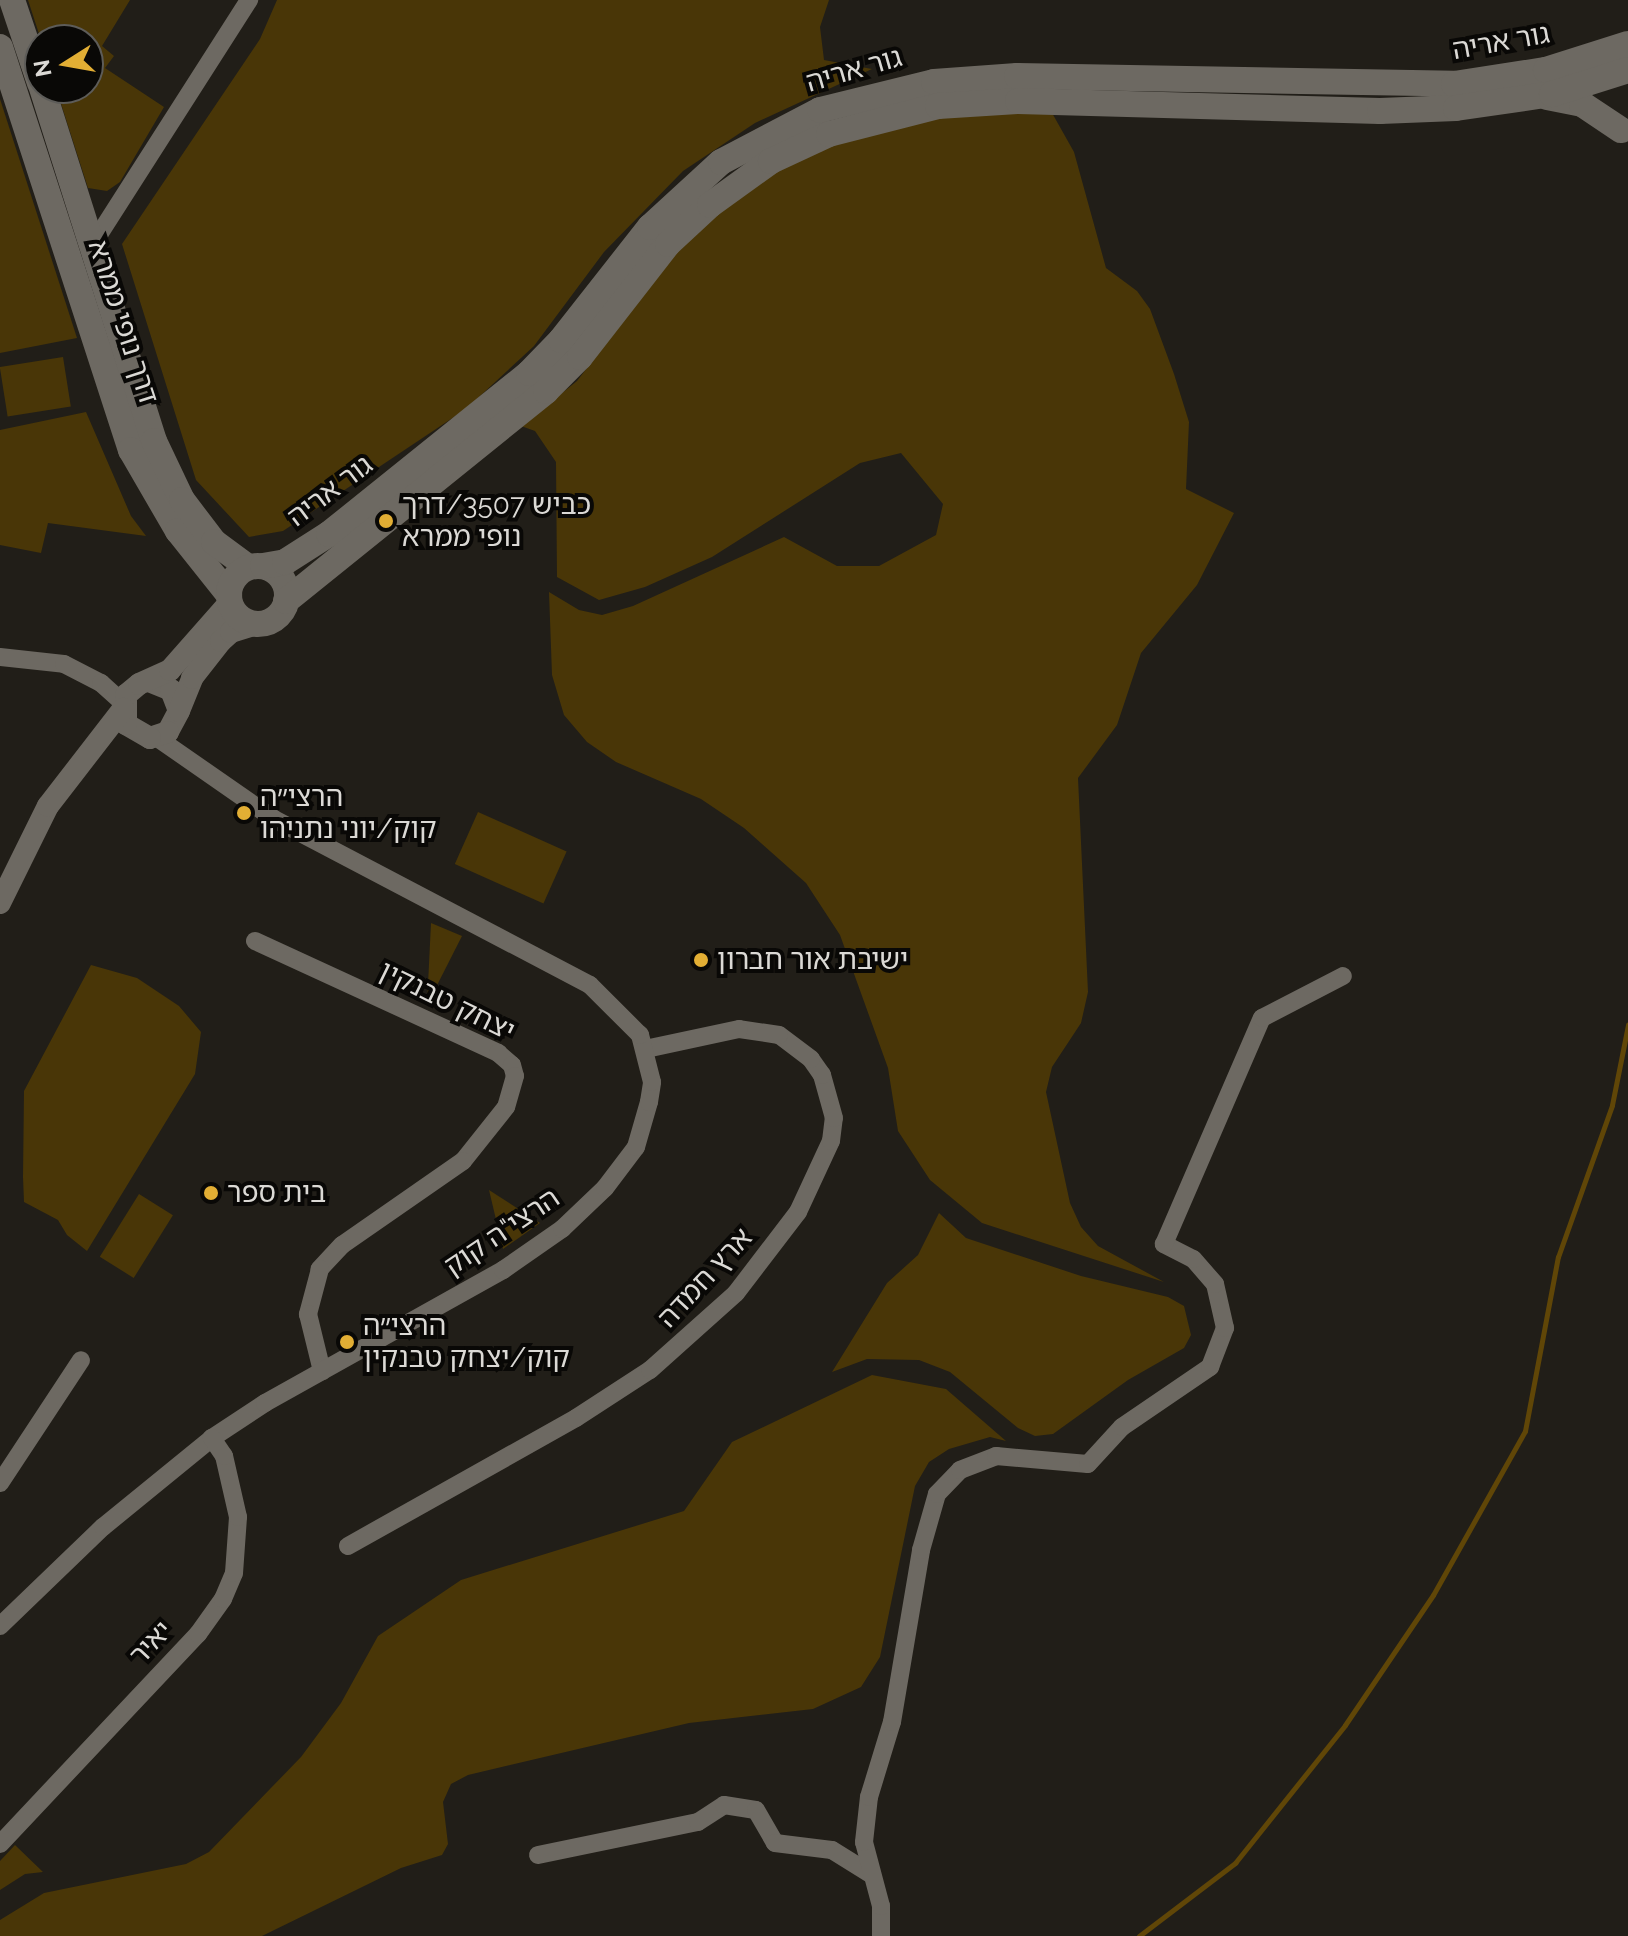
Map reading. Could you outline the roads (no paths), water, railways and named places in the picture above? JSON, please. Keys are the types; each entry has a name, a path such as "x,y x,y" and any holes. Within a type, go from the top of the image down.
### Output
{"main road":[{"name":"דרך נופי ממרא","path":"12,0 24,36"},
{"name":"גור אריה","path":"255,567 285,562 329,534 529,373 561,340 650,227 721,162 820,110 934,82 1004,76 1431,86 1546,70 1628,44"},
{"name":"דרך נופי ממרא","path":"0,47 131,450 178,531 229,598"},
{"name":"גור אריה","path":"286,601 546,391 580,357 668,244 710,205 771,161 829,134 895,114 967,103 1056,99 1421,111 1540,96 1628,70"},
{"path":"1540,96 1582,104 1621,130"},
{"name":"דרך נופי ממרא","path":"47,104 166,469 214,542 255,567"},
{"path":"255,567 279,575 286,601 276,618 257,624 240,618 229,598 234,578 255,567"}],"street":[{"path":"93,244 249,0"},
{"path":"81,206 97,211 123,201"},
{"path":"0,903 62,786 123,706 144,683 170,670 229,598"},
{"path":"62,786 115,744 150,737 178,716 192,678 221,641 231,632 257,624"},
{"path":"0,657 64,664 94,679 123,706 131,730 150,737"},
{"path":"94,679 144,683 171,690 178,716"},
{"name":"הרצי\"ה קוק","path":"178,716 183,741 211,775"},
{"name":"הרצי\"ה קוק","path":"0,1626 83,1545 212,1438 322,1371 503,1270 586,1208 636,1147 645,1125 652,1082 646,1049 640,1035 608,998 568,971 274,819 150,737"},
{"name":"יצחק טבנקין","path":"255,941 498,1053 512,1065 515,1076 506,1107 463,1161 342,1245 320,1269 308,1314 322,1371"},
{"path":"881,1936 881,1906 869,1873 864,1842 869,1797 892,1722 921,1550 937,1494 960,1470 996,1456 1074,1466 1088,1464 1122,1427 1210,1367 1225,1328 1215,1284 1193,1259 1164,1244 1262,1018 1343,976"},
{"name":"ארץ חמדה","path":"348,1546 576,1418 650,1370 736,1293 798,1212 831,1141 834,1118 822,1075 811,1059 779,1035 739,1029 646,1049"},
{"path":"0,1483 81,1360"},
{"name":"יאיר","path":"0,1844 198,1634 223,1599 234,1573 238,1517 224,1456 212,1438"},
{"path":"538,1855 698,1822 724,1805 756,1810 775,1843 832,1850 869,1873"}],"waterway":[{"path":"1139,1936 1235,1863 1345,1725 1433,1595 1525,1431 1558,1257 1612,1105 1628,1025"}],"place":[{"name":"כביש 3507/דרך נופי ממרא","path":"386,521"},
{"name":"הרצי״ה קוק/יוני נתניהו","path":"244,813"},
{"name":"ישיבת אור חברון","path":"701,960"},
{"name":"בית ספר","path":"211,1193"},
{"name":"הרצי״ה קוק/יצחק טבנקין","path":"347,1342"}]}
